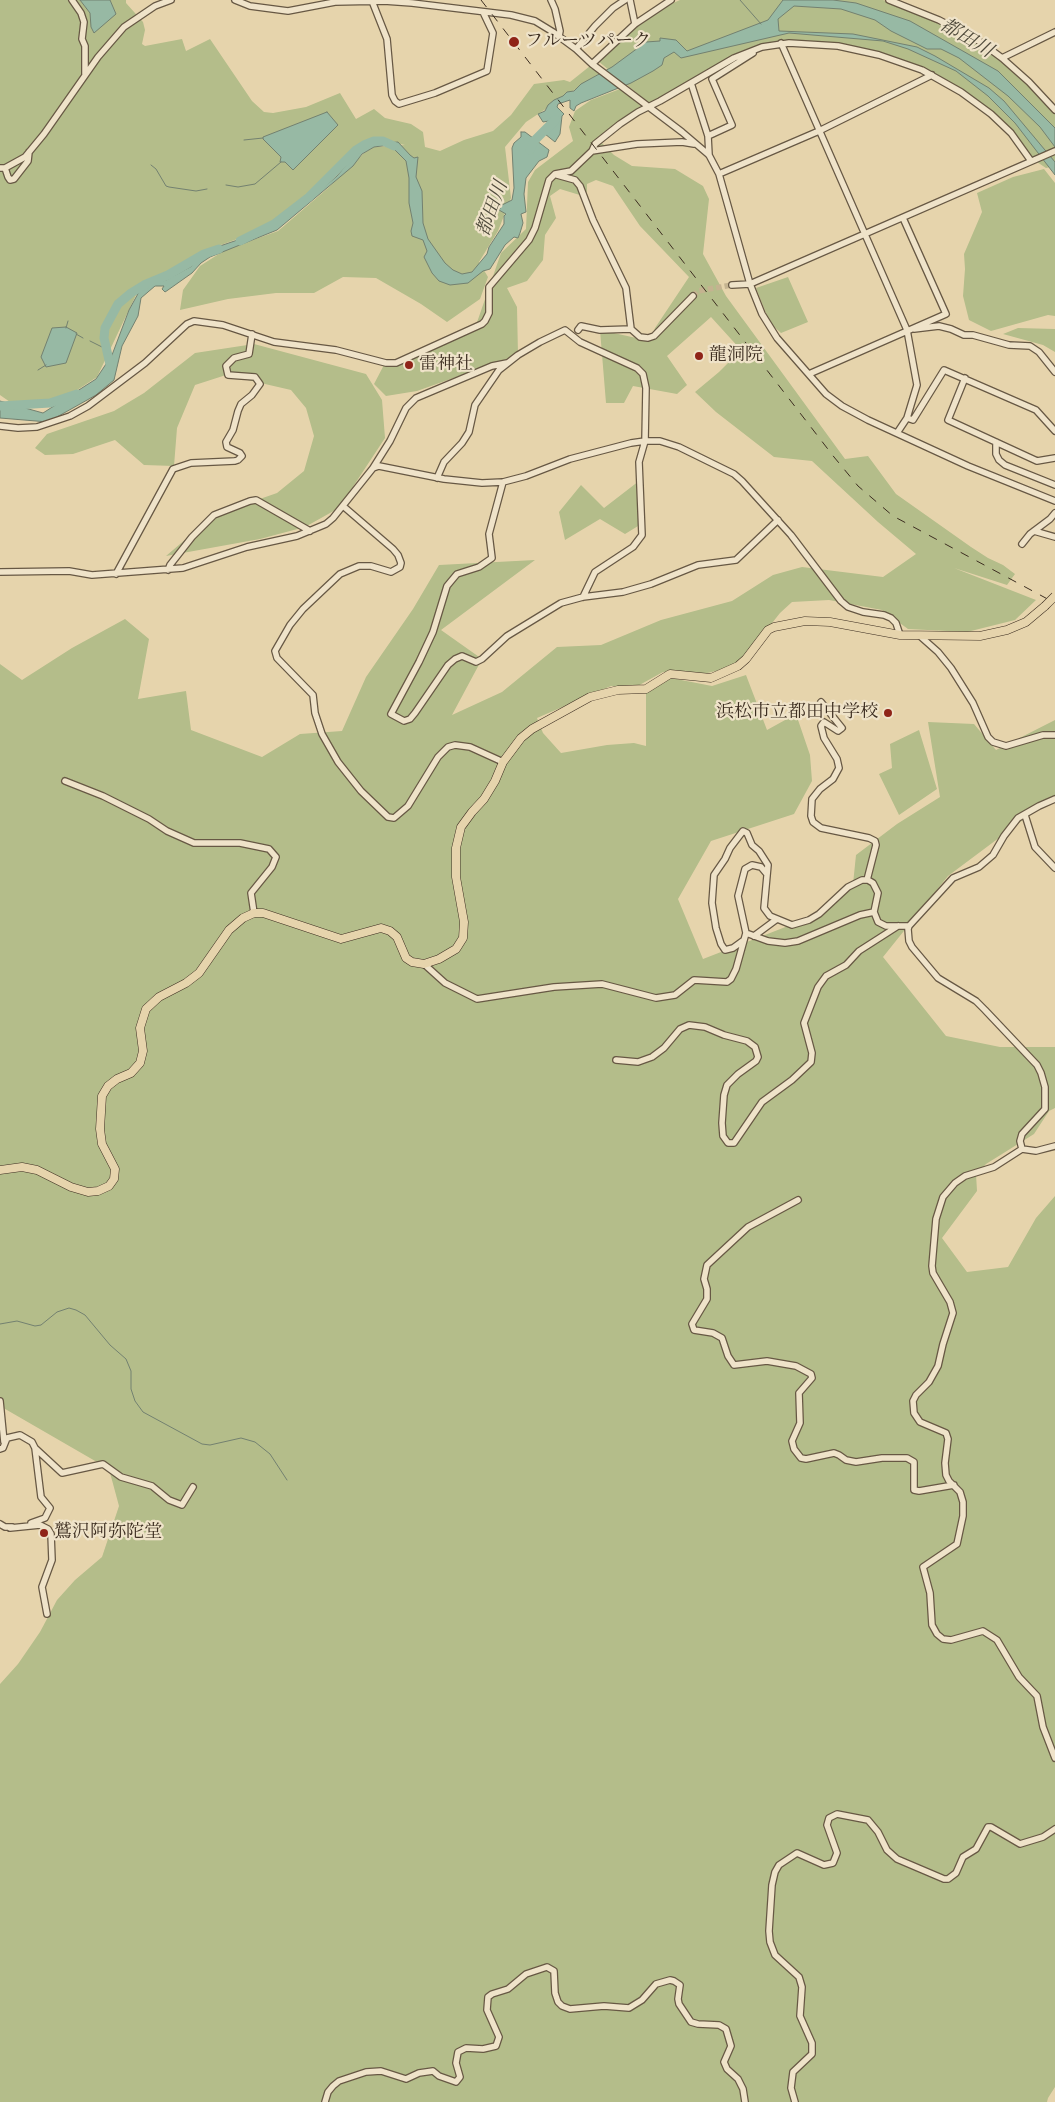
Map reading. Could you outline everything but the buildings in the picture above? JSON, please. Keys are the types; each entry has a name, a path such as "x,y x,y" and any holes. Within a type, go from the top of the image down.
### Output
{"main road":[{"path":"0,1170 22,1167 37,1170 71,1187 88,1192 98,1192 109,1186 114,1179 115,1169 102,1144 100,1129 102,1096 108,1086 117,1079 131,1073 140,1063 143,1051 140,1028 146,1009 159,996 186,983 198,973 229,930 243,918 254,913 263,914 341,940 381,928 390,931 397,937 406,958 412,962 424,964 439,959 456,949 462,938 464,922 456,877 456,848 461,827 484,799 511,748 532,729 590,697 618,690 646,689 670,674 711,678 742,663 768,630 774,627 805,622 830,622 900,635 980,636 1007,630 1026,622 1055,596"}],"street":[{"path":"72,0 81,13 84,22 82,39 85,74"},
{"path":"29,152 28,161 14,179 10,180 3,168 25,157 29,152 44,134 85,74 124,27 143,13 170,0"},
{"path":"235,0 250,6 288,11 335,2 412,2 511,15 535,21 576,49 592,64 709,155 719,174 750,284 769,327 826,394 842,406 897,433 968,466 1055,501"},
{"path":"551,0 555,8 560,31 559,36"},
{"path":"576,49 595,26 613,8 625,0"},
{"path":"630,0 635,24"},
{"path":"592,64 635,24 671,0"},
{"path":"889,0 955,27 979,41 1002,58 1055,110"},
{"path":"372,1 387,39 392,95 399,104 435,93 487,71 493,33 484,12"},
{"path":"1002,58 1055,32"},
{"path":"781,43 907,330 917,380 914,398 906,418 897,433"},
{"path":"0,426 18,428 37,427 70,416 88,406 146,364 187,324 194,321 223,325 274,342 336,350 386,363 396,363 482,324 486,322 488,313 490,283 529,240 535,228 544,192 549,180 555,174 571,171 592,151 595,144 647,106 734,58 762,46 781,43 824,45 858,50 907,64 932,75 961,92 998,120 1022,146 1031,161"},
{"path":"708,136 732,125 712,79 762,46"},
{"path":"719,174 819,131 932,75"},
{"path":"691,83 708,136 709,155"},
{"path":"592,151 637,144 682,142 696,144"},
{"path":"732,286 750,284 1055,151"},
{"path":"555,174 575,180 580,186 592,220 626,288 631,329 640,337 648,338 654,336 693,296"},
{"path":"809,374 946,314 903,218"},
{"path":"578,330 581,326 600,330 631,329"},
{"path":"907,330 939,326 964,335 1030,346 1039,352 1055,372"},
{"path":"437,478 444,462 462,443 469,432 475,405 507,363 531,347 565,330 580,342 637,368 643,374 646,388 645,441 639,462 641,539 595,572 583,597"},
{"path":"116,574 173,469 191,463 235,461 242,456 227,446 226,442 233,430 241,404 252,395 260,384 255,377 228,375 226,366 234,358 250,354 252,334"},
{"path":"0,572 69,571 92,575 168,570 183,568 247,547 286,540 310,531 326,524 343,506 373,468 390,441 406,408 416,398 492,366 507,363"},
{"path":"906,418 913,420 944,370 1036,410 1055,430"},
{"path":"964,378 948,420 1036,461 1055,458"},
{"path":"373,468 378,466 468,482 503,482 526,476 570,459 631,443 645,441 660,442 679,448 734,474 778,520 841,601 848,607 863,612 884,614 891,618 896,623 900,635"},
{"path":"996,442 996,454 999,460 1006,465 1055,485"},
{"path":"503,482 489,534 492,558 479,567 453,576 447,586 433,632 391,714 404,721 410,719 448,665 455,659 462,656 476,662 482,659 507,636 561,603 583,597 624,592 651,584 698,565 736,560 778,520"},
{"path":"168,570 192,537 214,515 250,501 256,500 310,531"},
{"path":"343,506 393,549 398,555 401,563 400,567 391,572 370,566 360,566 340,574 303,609 290,625 275,651 277,658 313,695 315,713 322,734 338,762 361,791 388,817 394,818 408,806 438,757 448,747 455,745 470,748 502,762"},
{"path":"1022,544 1055,513"},
{"path":"1034,531 1055,537"},
{"path":"920,636 944,658 951,668 973,703 992,742 1006,746 1044,735 1055,735"},
{"path":"821,702 842,728 838,731 824,722 821,726 824,738 837,759 839,768 833,778 812,799 811,816 813,822 821,828 869,838 875,841 876,845 867,880"},
{"path":"65,781 103,796 167,831 194,843 240,843 269,849 276,857 272,867 251,893 254,913"},
{"path":"1022,1149 1020,1141 1022,1134 1045,1109 1045,1087 1041,1072 1037,1065 976,1001 938,978 909,941 909,926 953,878 979,867 993,855 1013,823 1039,806 1055,799"},
{"path":"1025,815 1035,847 1055,868"},
{"path":"744,940 733,948 725,950 721,944 712,902 714,875 740,833 746,831 752,845 768,865 764,908 770,916 792,925 809,920 819,914 848,887 862,880 867,880 874,883 878,893 874,912 878,922 886,926 909,926"},
{"path":"424,964 445,983 477,999 554,987 602,984 656,998 675,995 694,980 720,983 730,981 736,969 746,933 738,896 745,869 752,865 761,867 766,873"},
{"path":"746,933 768,941 786,943 798,941 860,915 874,912"},
{"path":"754,936 778,919"},
{"path":"616,1060 638,1062 652,1057 664,1048 680,1029 689,1026 704,1027 724,1036 747,1041 755,1047 758,1057 756,1061 727,1085 724,1095 723,1136 728,1143 734,1143 762,1102 792,1080 811,1062 812,1053 804,1023 818,987 826,976 846,965 859,951 898,926"},
{"path":"1055,1146 1036,1151 1022,1149 994,1167 971,1174 955,1183 943,1197 936,1219 932,1257 933,1270 950,1302 953,1313 938,1366 929,1382 916,1395 913,1402 914,1413 920,1422 946,1433 948,1439 945,1463 946,1474 960,1492 963,1502 963,1516 958,1541 945,1553 925,1565 923,1569 930,1593 932,1625 937,1634 943,1639 951,1640 983,1632 997,1640 1019,1677 1036,1696 1043,1727 1055,1758"},
{"path":"798,1200 748,1227 707,1265 704,1279 707,1299 692,1324 694,1330 720,1337 734,1365 767,1360 796,1366 807,1371 812,1376 799,1393 800,1423 792,1441 794,1449 801,1458 806,1459 834,1453 839,1454 846,1460 856,1462 882,1458 907,1458 914,1462 914,1490 919,1492 954,1485"},
{"path":"0,1401 2,1447"},
{"path":"2,1447 7,1438 20,1435 25,1437 62,1473 103,1464 121,1477 152,1486 168,1500 182,1505 193,1487"},
{"path":"10,1528 45,1518 50,1508 41,1496 35,1448"},
{"path":"0,1524 10,1528 40,1525 51,1534 52,1560 42,1586 47,1614"},
{"path":"795,2102 791,2088 793,2072 812,2054 812,2043 800,2016 802,1987 799,1977 775,1955 770,1942 772,1885 779,1865 797,1853 824,1865 833,1863 837,1853 826,1824 829,1818 837,1814 868,1820 878,1832 887,1850 897,1859 944,1879 948,1879 956,1873 963,1857 976,1849 988,1827 1020,1844 1043,1837 1055,1829"},
{"path":"325,2102 328,2092 339,2081 366,2072 381,2071 406,2079 419,2073 433,2071 439,2076 456,2082 460,2077 456,2063 458,2052 466,2048 483,2049 496,2046 499,2037 487,2010 488,1998 492,1994 508,1988 526,1974 547,1967 554,1971 555,1992 558,2002 570,2009 604,2006 628,2008 642,2000 656,1984 674,1980 680,1985 679,2004 691,2022 719,2025 726,2029 731,2046 724,2062 727,2069 738,2079 743,2089 745,2102"}],"shaded area":[{"path":"0,0 126,0 126,3 143,22 145,30 142,44 145,46 182,39 186,51 210,39 252,101 264,112 273,113 306,107 340,93 356,119 374,109 385,118 411,124 423,132 425,147 440,151 464,140 493,131 511,115 534,84 564,80 570,82 590,66 600,73 526,122 505,147 511,198 498,231 479,262 488,277 480,299 447,322 421,304 376,278 343,277 314,293 276,293 228,299 180,310 183,290 200,266 225,250 278,231 328,188 364,153 374,147 405,145 376,139 352,152 304,201 262,230 218,246 171,272 136,295 97,377 65,398 10,402 0,395"},
{"path":"80,0 110,0 116,14 94,33 91,27 90,13"},
{"path":"680,0 883,0 922,15 966,36 989,50 1006,63 1055,112 1055,166 1046,168 1034,160 987,108 933,72 893,56 842,47 816,44 754,47 650,104 598,61 625,35 660,9"},
{"path":"783,0 833,0 856,3 910,21 998,71 1055,128 1055,147 1040,127 1008,96 959,58 941,49 927,49 891,31 875,20 841,9 794,6 778,19 779,31 853,34 917,47 935,56 989,88 1004,101 1055,162 1055,175 1015,123 988,96 956,71 908,49 883,41 789,33 681,58 674,52 664,58 662,65 653,71 631,83 581,103 576,106 574,111 570,108 570,100 558,104 557,107 564,114 562,116 560,134 555,142 545,134 550,124 549,121 543,122 538,114 545,111 554,100 567,92 574,91 581,84 612,67 646,42 660,41 660,38 676,40 687,51 768,20"},
{"path":"620,89 643,107 615,124 599,140 614,155 632,166 675,169 703,186 709,199 703,254 726,296 845,459 868,456 896,494 971,547 1015,574 1007,585 954,568 1036,600 1015,620 967,632 908,629 882,610 829,600 792,602 780,613 738,666 707,673 663,672 634,688 611,686 537,718 543,733 561,753 607,745 634,743 646,746 646,689 671,678 712,686 746,675 767,730 796,714 810,755 812,781 794,814 711,841 678,899 703,959 819,914 853,884 856,855 897,824 940,797 928,722 974,724 996,750 1055,720 1055,796 948,876 883,957 946,1036 1000,1047 1055,1047 1055,1108 1049,1111 1034,1134 986,1164 976,1174 977,1191 942,1238 967,1272 1008,1267 1036,1218 1055,1196 1055,2087 1047,2102 0,2102 0,1684 18,1664 40,1632 57,1600 75,1580 102,1557 119,1506 109,1469 0,1406 0,664 22,680 72,648 125,619 149,639 138,699 186,691 191,730 262,757 300,734 342,731 366,677 413,609 439,565 535,560 441,630 482,659 452,715 502,692 557,647 601,645 661,620 732,601 773,575 802,567 883,577 916,554 812,461 774,457 716,412 695,392 741,350 711,317 667,356 687,385 677,394 633,386 624,403 606,403 600,330 650,341 655,328 689,277 640,226 613,186 596,180 587,184 587,191 583,196 560,189 550,196 556,218 545,235 543,260 527,281 507,288 517,307 518,355 417,391 386,396 374,384 385,363 474,331 501,253 526,229 528,182 535,170 573,141 569,127 575,111 591,100"},
{"path":"327,112 338,125 293,170 285,162 280,162 281,157 263,139 263,137"},
{"path":"521,132 525,132 549,150 547,157 539,161 526,178 524,194 526,212 521,214 523,223 518,238 514,237 505,245 490,269 483,271 468,283 450,285 439,281 432,273 424,257 427,251 423,240 412,236 413,223 409,203 409,178 406,161 389,145 374,147 362,154 353,166 277,230 210,257 192,273 165,292 162,289 164,286 155,286 141,298 138,316 122,346 114,380 96,395 48,422 0,418 0,401 43,413 96,379 112,355 129,310 140,290 148,285 166,280 192,266 196,261 217,247 258,233 289,217 337,176 356,153 372,144 398,142 414,158 418,157 416,177 422,191 423,223 428,239 445,263 453,270 462,274 472,272 487,254 489,247 504,224 504,216 506,214 499,210 502,205 512,200 514,188 512,148 514,143 521,137"},
{"path":"1044,169 1055,183 1055,316 1048,315 991,331 969,320 963,296 964,254 982,212 977,193 1013,177"},
{"path":"788,277 808,322 781,333 770,323 756,288"},
{"path":"66,327 77,333 66,363 46,367 41,357 52,328"},
{"path":"1018,328 1055,329 1055,352 1043,345 1003,334"},
{"path":"254,344 366,374 382,400 385,438 339,508 305,527 260,539 166,556 214,515 277,493 304,471 314,436 306,408 291,390 226,375 195,385 177,428 174,466 144,465 115,440 73,454 45,455 35,448 47,434 114,411 144,393 195,353"},
{"path":"639,481 643,523 625,534 600,519 565,540 559,512 581,485 604,508"},
{"path":"919,730 937,789 899,815 879,774 892,768 890,744"}],"waterway":[{"path":"740,0 761,24"},
{"name":"都田川","path":"530,150 534,141 555,120"},
{"path":"244,140 263,138"},
{"name":"都田川","path":"240,241 274,224 309,197 356,150 364,145 374,141 383,141 394,146"},
{"path":"226,185 238,187 255,184 281,162"},
{"path":"151,165 156,169 166,186 196,191 207,189"},
{"name":"都田川","path":"111,369 104,338 105,328 118,304 144,285 168,275 204,254 219,249"},
{"path":"66,328 68,321"},
{"path":"76,334 83,338"},
{"path":"90,341 106,349"},
{"path":"38,370 46,365"},
{"name":"都田川","path":"0,406 50,403 77,394"},
{"path":"0,1324 17,1321 35,1326 41,1325 57,1312 69,1308 76,1310 85,1315 110,1345 126,1359 131,1371 131,1389 135,1401 143,1412 202,1444 210,1445 241,1438 255,1442 270,1454 287,1480"}],"tunnel":[{"path":"693,296 698,291 732,285"}],"railway":[{"path":"481,0 858,486 893,516 1055,603"}],"place":[{"name":"フルーツパーク","path":"514,42"},
{"name":"龍洞院","path":"699,356"},
{"name":"雷神社","path":"409,365"},
{"name":"浜松市立都田中学校","path":"888,713"},
{"name":"鷲沢阿弥陀堂","path":"44,1533"}]}
